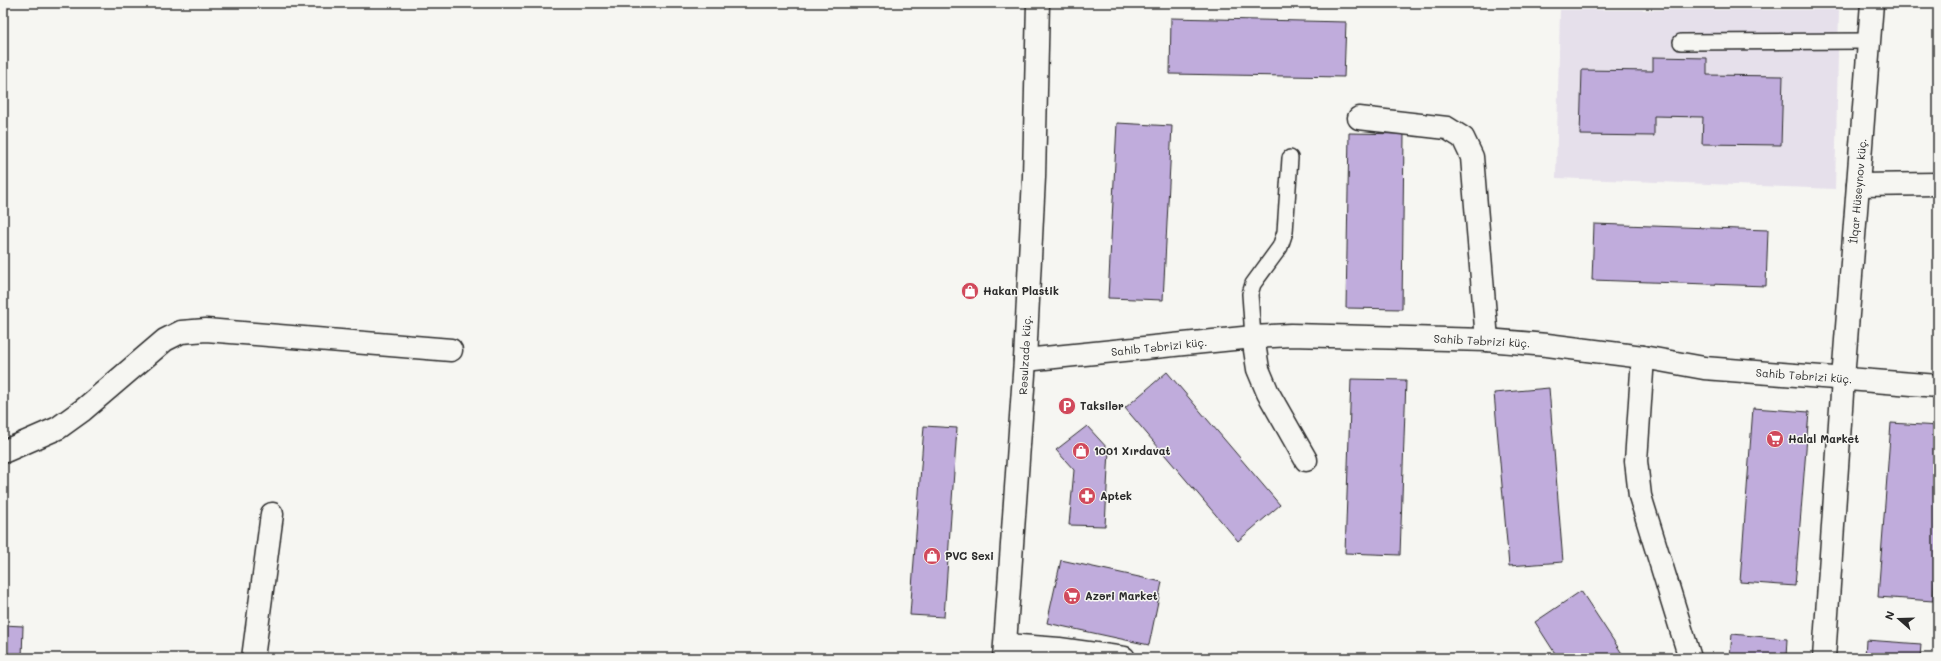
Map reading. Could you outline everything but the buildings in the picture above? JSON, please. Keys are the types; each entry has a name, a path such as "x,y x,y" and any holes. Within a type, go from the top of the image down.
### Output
{"street":[{"name":"Rəsulzadə küç.","path":"1005,651 1025,360 1034,177 1038,3"},
{"name":"İlqar Hüseynov küç.","path":"1824,658 1843,379 1872,3"},
{"path":"1359,118 1447,128 1463,138 1472,156 1487,340"},
{"path":"1858,185 1938,184"},
{"path":"3,452 58,428 83,410 165,340 181,332 206,330 451,350"},
{"name":"Sahib Təbrizi küç.","path":"1025,360 1252,337 1291,335 1487,340 1547,345 1643,357 1704,368 1938,386"},
{"path":"1252,337 1258,369 1268,393 1306,460"},
{"path":"1643,357 1636,461 1640,496 1690,658"},
{"path":"253,658 272,514"},
{"path":"1005,651 1059,649 1124,658"}],"lane":[{"path":"1681,42 1870,41"},
{"path":"1252,337 1250,294 1254,284 1280,247 1285,232 1290,158"}],"shaded area":[{"path":"1560,10 1839,10 1835,189 1556,178"}],"place":[{"name":"Hakan Plastik","path":"970,291"},
{"name":"Taksilər","path":"1067,406"},
{"name":"Halal Market","path":"1775,439"},
{"name":"1001 Xırdavat","path":"1081,451"},
{"name":"Aptek","path":"1087,496"},
{"name":"PVC Sexi","path":"932,556"},
{"name":"Azəri Market","path":"1072,596"}]}
